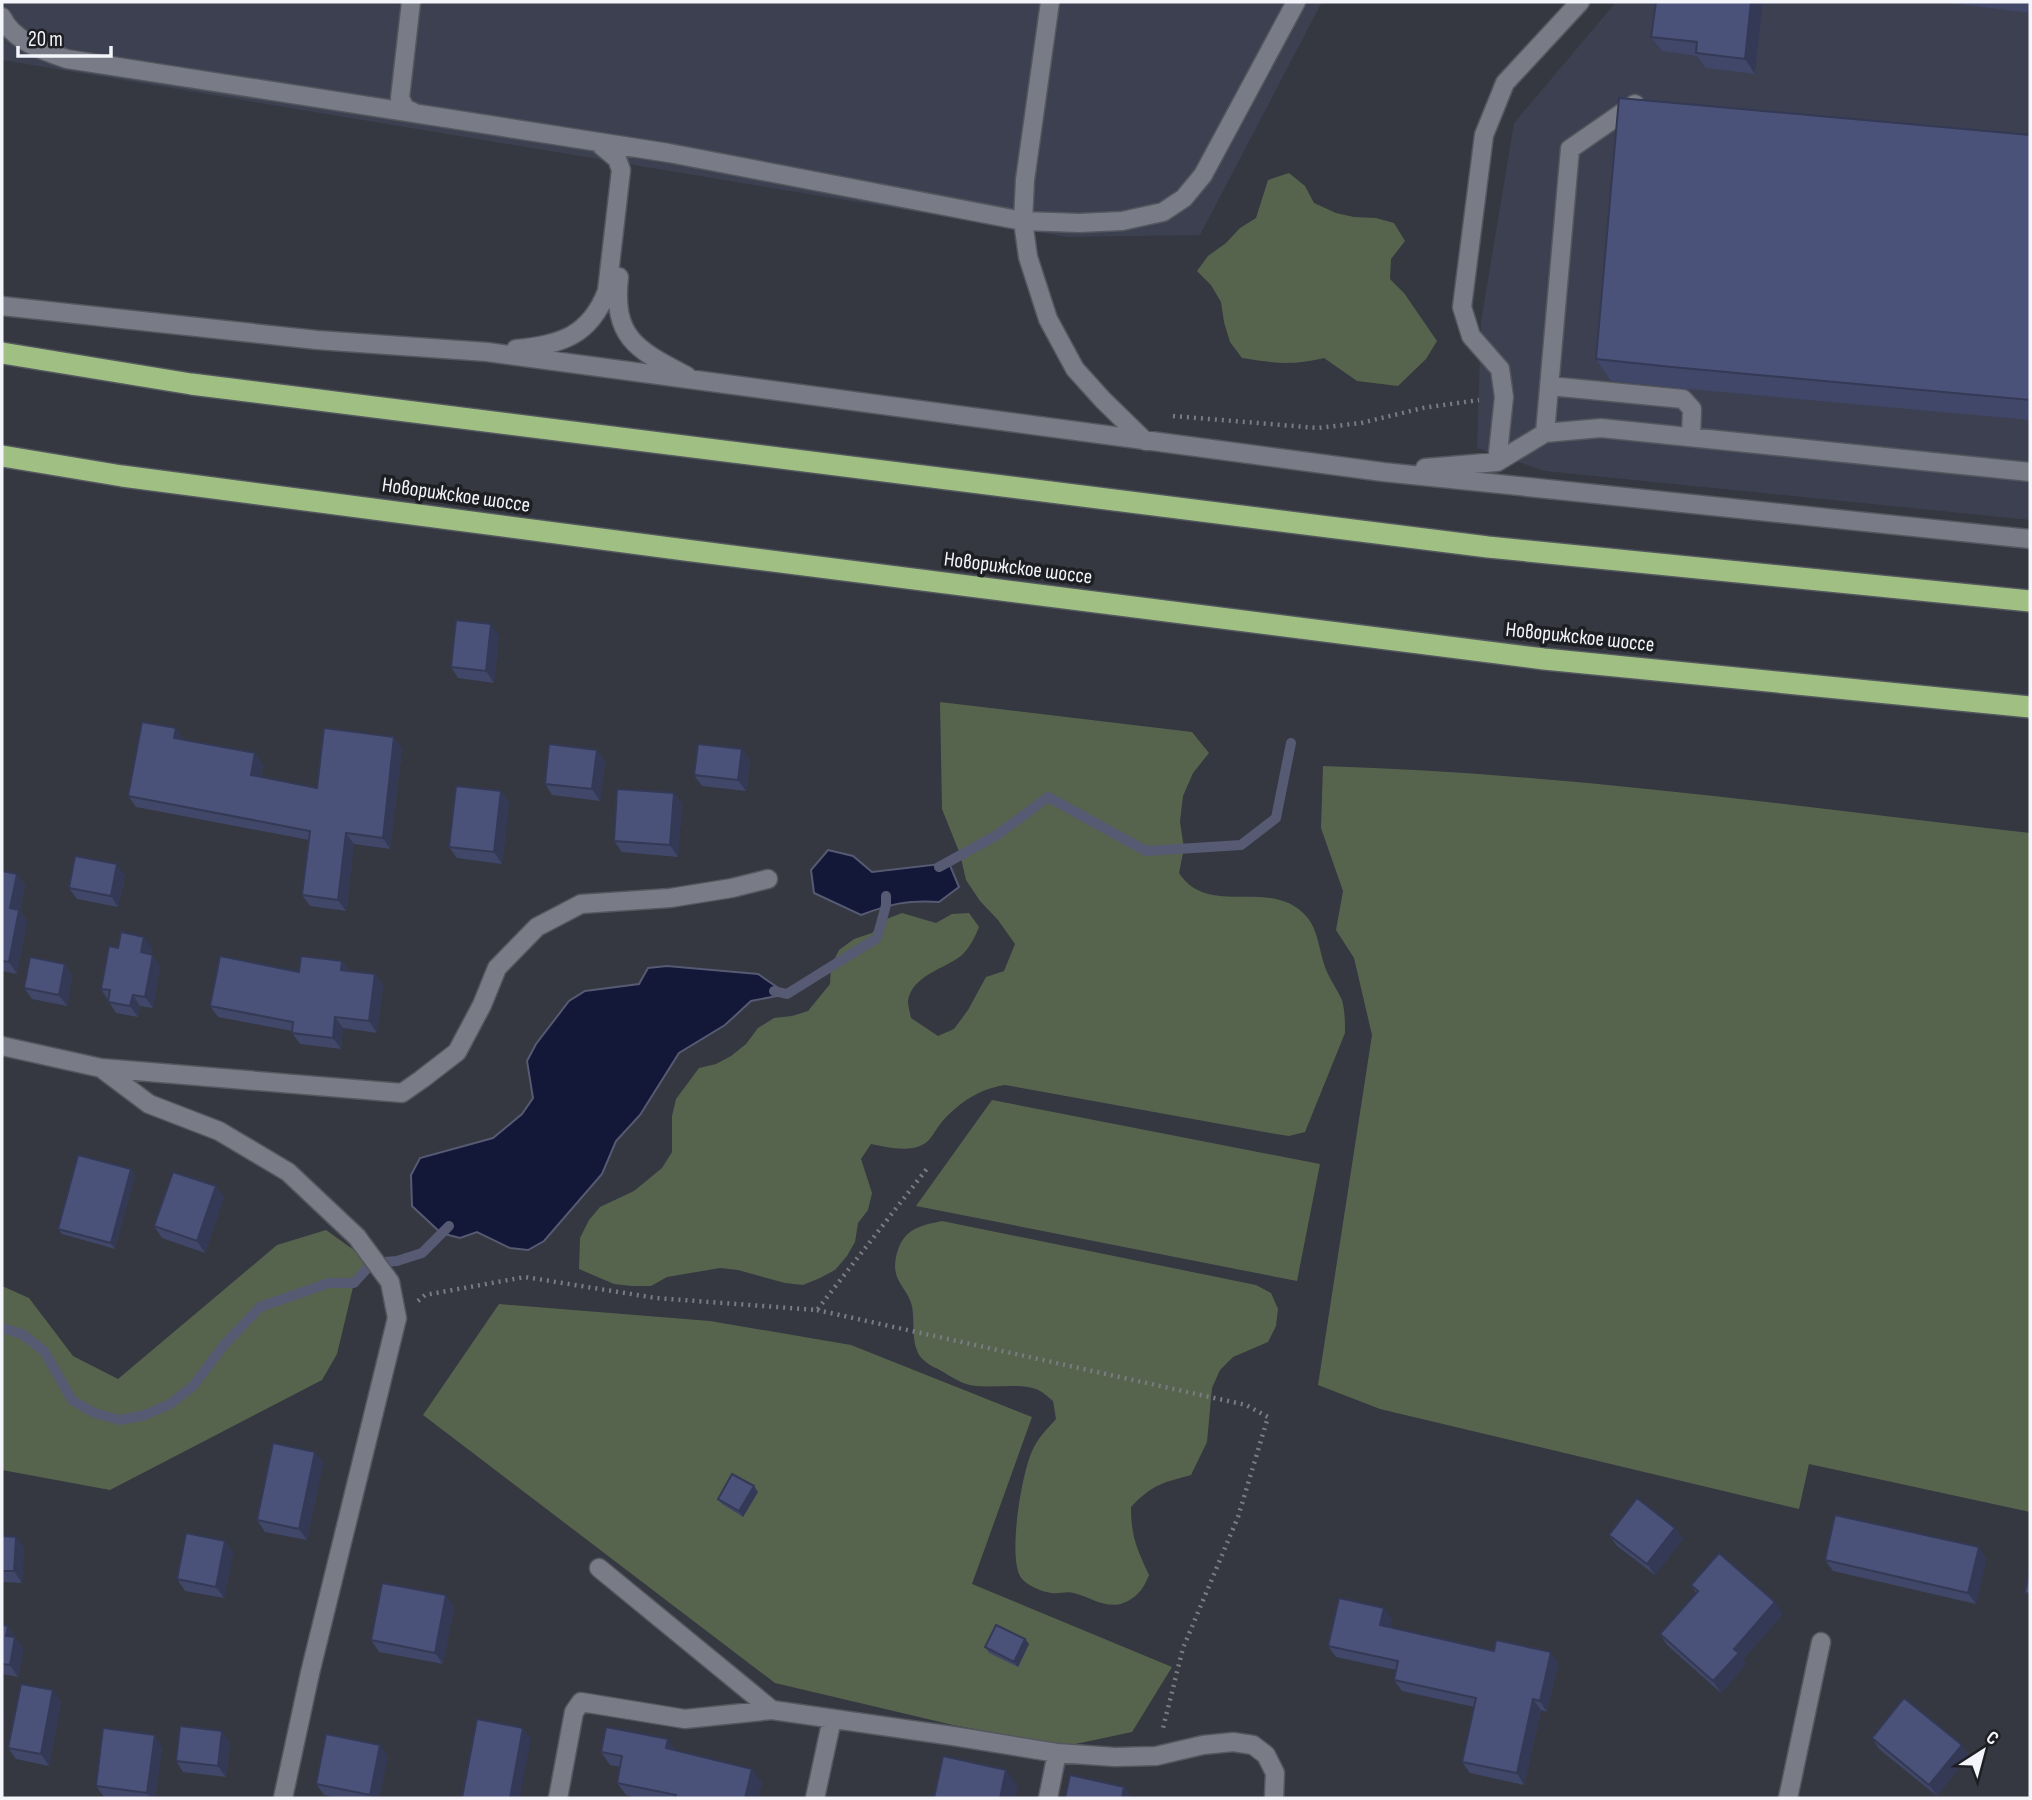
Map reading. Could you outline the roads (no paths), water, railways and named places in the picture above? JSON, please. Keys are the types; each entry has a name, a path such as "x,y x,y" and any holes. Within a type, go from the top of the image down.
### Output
{"highway":[{"path":"2,353 191,384 1488,547 2030,601"},
{"name":"Новорижское шоссе","path":"2,456 122,476 671,549 1544,659 2030,707"}],"street":[{"path":"411,2 400,99 405,108 416,114"},
{"path":"1050,2 1025,180 1023,221 1028,257 1048,319 1075,369 1145,441"},
{"path":"2,17 20,37 40,50 67,59 669,153 1023,221 1079,223 1122,220 1163,212 1184,198 1203,176 1296,2"},
{"path":"1497,461 1504,397 1500,369 1471,336 1462,307 1484,135 1505,83 1580,2"},
{"path":"1545,433 1570,149 1638,102 1651,103"},
{"path":"486,352 558,343 592,320 603,303 607,291 621,170 617,159 597,142"},
{"path":"669,153 640,160 629,172 617,307 625,331 635,345 696,381"},
{"path":"2,306 317,340 486,352 1383,472 2030,539"},
{"path":"1550,386 1683,399 1692,409 1691,438"},
{"path":"1383,472 1497,461 1545,433 1601,428 2030,472"},
{"path":"2,1046 101,1068 402,1093 457,1052 482,1005 497,968 537,927 581,904 670,898 768,879"},
{"path":"101,1068 149,1104 219,1131 288,1172 357,1237 390,1282 397,1318 310,1673 283,1798"},
{"path":"599,1568 772,1710"},
{"path":"1788,1798 1821,1642"},
{"path":"558,1798 574,1712 581,1702 685,1719 772,1710 1058,1753 1115,1757 1156,1756 1203,1745 1233,1742 1252,1745 1266,1755 1275,1773 1274,1798"},
{"path":"816,1798 832,1719"},
{"path":"1048,1798 1058,1753"}],"water":[{"path":"828,850 853,856 872,872 949,863 959,887 939,902 899,904 861,915 814,893 811,870"},
{"path":"667,966 758,974 787,994 751,1001 725,1025 679,1053 640,1115 616,1141 602,1174 544,1241 528,1250 510,1248 477,1232 460,1238 441,1233 412,1206 411,1175 420,1158 493,1138 522,1114 533,1098 527,1061 536,1044 569,1001 585,991 639,984 648,968"}],"waterway":[{"path":"939,867 997,835 1048,797 1146,851 1241,845 1276,818 1291,743"},
{"path":"774,991 787,994 877,938 886,896"},
{"path":"2,1328 22,1334 44,1351 72,1400 94,1413 120,1420 145,1415 170,1404 193,1386 224,1345 260,1307 329,1283 354,1283 372,1263 397,1261 422,1253 449,1226"}]}
